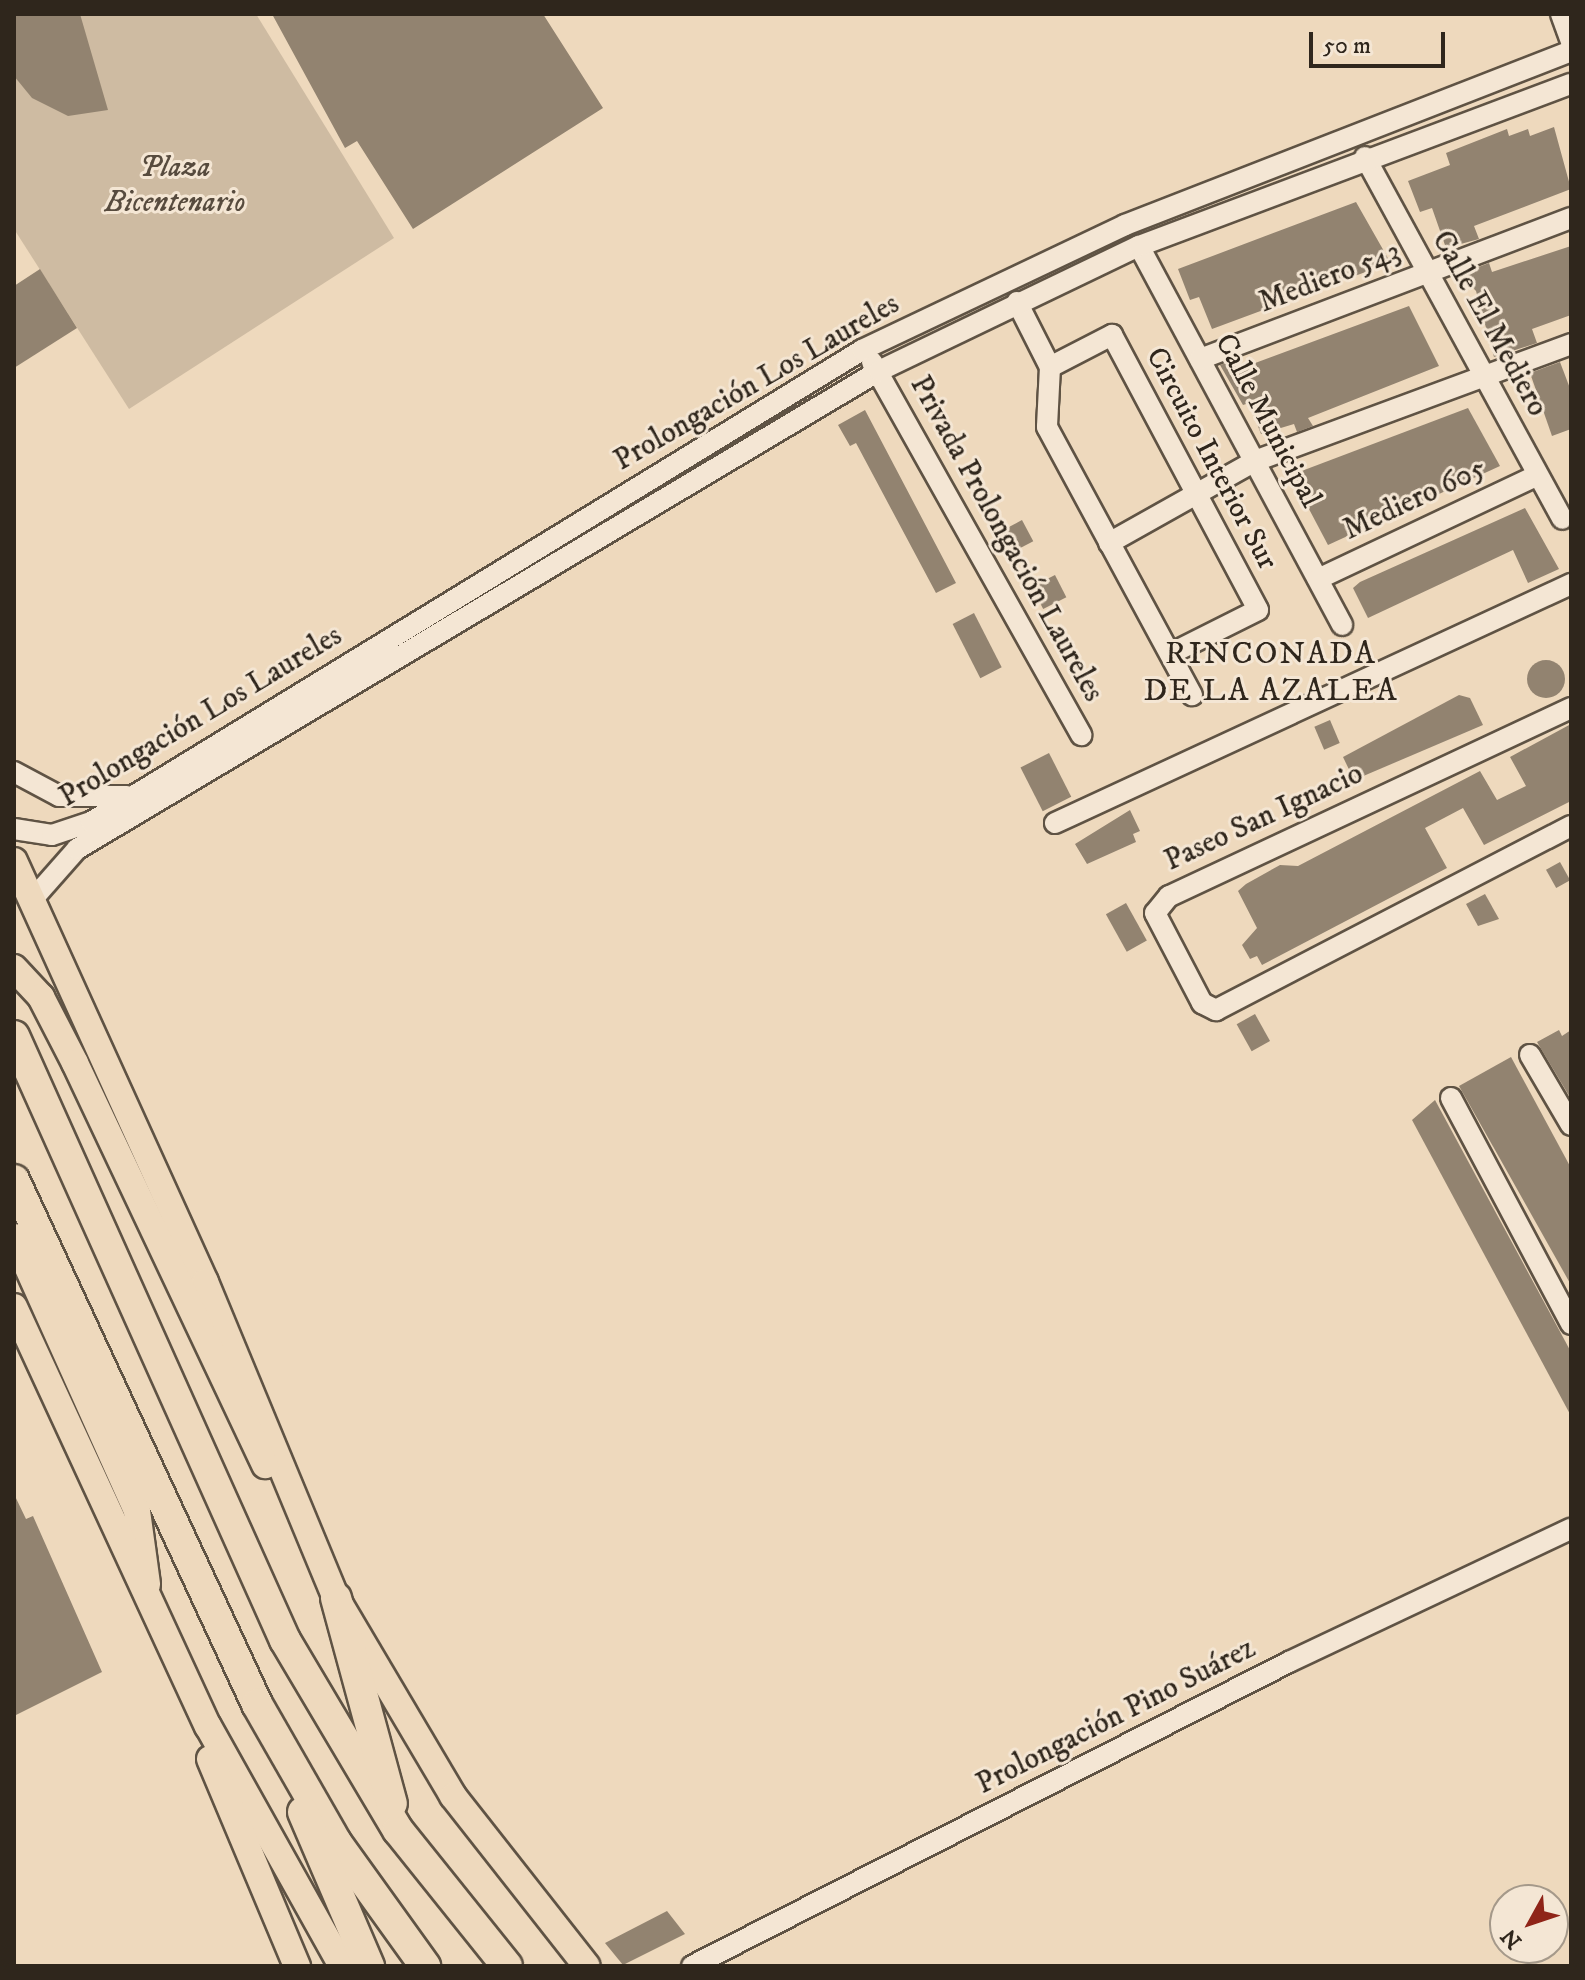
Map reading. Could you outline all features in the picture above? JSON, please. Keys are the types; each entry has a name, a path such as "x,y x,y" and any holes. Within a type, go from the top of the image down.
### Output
{"highway":[{"path":"14,1036 285,1640 398,1830 507,1966"},
{"path":"14,1180 257,1704 369,1966"},
{"path":"336,1598 398,1830"},
{"path":"257,1704 336,1842 425,1966"}],"main road":[{"path":"14,861 336,1598 453,1796 587,1966"},
{"path":"14,968 41,997 260,1457 301,1516"},
{"path":"14,1237 140,1520 148,1595"},
{"path":"14,1307 208,1726 342,1966"},
{"path":"208,1726 207,1752 297,1966"}],"street":[{"path":"1561,14 1571,42"},
{"name":"Prolongación Los Laureles","path":"14,829 52,835 95,829 527,566 862,350 1125,225 1571,51"},
{"name":"Prolongación Los Laureles","path":"32,900 59,864 139,793 527,566 879,371 1139,246 1365,157 1571,84"},
{"name":"Calle El Mediero","path":"1365,157 1562,519"},
{"name":"Mediero 543","path":"1200,359 1571,218"},
{"name":"Calle Municipal","path":"1139,246 1342,625"},
{"path":"1017,302 1050,367 1047,427 1192,695"},
{"name":"Circuito Interior Sur","path":"1050,367 1112,335 1258,610 1170,654"},
{"path":"1109,543 1255,461 1483,374 1569,349"},
{"name":"Privada Prolongación Laureles","path":"862,350 879,371 1081,735"},
{"name":"Mediero 605","path":"1318,579 1538,475"},
{"path":"1055,823 1571,584"},
{"name":"Paseo San Ignacio","path":"1571,708 1169,896 1155,913 1202,1003 1216,1010 1571,826"},
{"path":"14,772 68,798 139,793"},
{"path":"1530,1055 1571,1125"},
{"path":"1451,1098 1571,1324"},
{"name":"Prolongación Pino Suárez","path":"692,1966 1289,1662 1571,1529"}],"green space":[{"name":"Plaza Bicentenario","path":"14,14 256,14 394,238 129,409 14,229"}],"building":[{"path":"14,14 80,14 108,110 68,116 32,98 14,76"},
{"path":"272,14 543,14 603,108 413,229 357,141 345,148"},
{"path":"1554,127 1571,189 1474,226 1479,239 1446,248 1432,208 1420,212 1408,181 1450,165 1446,153 1507,129 1509,136 1528,129 1530,136"},
{"path":"1356,202 1389,260 1379,267 1212,329 1199,297 1190,300 1178,269"},
{"path":"1571,246 1571,315 1532,329 1537,343 1494,357 1476,291 1460,274 1489,263 1492,272"},
{"path":"40,269 77,328 14,368 14,286"},
{"path":"1409,306 1439,366 1308,418 1313,426 1297,432 1294,424 1261,434 1249,403 1243,405 1220,365 1235,360 1239,369"},
{"path":"1560,362 1571,391 1571,429 1552,436 1530,373"},
{"path":"1468,408 1500,466 1328,545 1291,475"},
{"path":"865,410 956,583 936,593 856,443 850,446 838,425"},
{"path":"1525,508 1559,569 1528,583 1513,550 1368,618 1353,588 1360,582"},
{"path":"1022,520 1033,541 1012,552 1001,531"},
{"path":"1055,575 1066,597 1043,609 1032,587"},
{"path":"974,613 1002,667 980,678 953,624"},
{"path":"1546,660 1559,666 1565,679 1559,692 1546,698 1533,692 1527,679 1533,666"},
{"path":"1459,695 1470,698 1483,725 1354,780 1343,757"},
{"path":"1330,720 1340,743 1324,750 1314,727"},
{"path":"1571,724 1571,801 1484,845 1463,808 1425,828 1447,868 1262,965 1257,956 1250,959 1242,945 1257,928 1238,891 1246,884 1280,865 1298,866 1480,771 1497,800 1526,786 1510,757"},
{"path":"1049,753 1071,797 1043,811 1020,768"},
{"path":"1130,810 1140,831 1133,834 1136,842 1087,864 1075,844"},
{"path":"1560,862 1570,880 1556,888 1546,870"},
{"path":"1485,894 1499,919 1478,926 1466,904"},
{"path":"1126,903 1147,941 1127,952 1106,914"},
{"path":"1255,1014 1270,1041 1252,1051 1237,1024"},
{"path":"1559,1030 1562,1036 1571,1030 1571,1099 1537,1042"},
{"path":"1511,1057 1571,1168 1571,1285 1459,1086"},
{"path":"1435,1100 1571,1352 1571,1416 1412,1120"},
{"path":"14,1494 26,1519 33,1516 102,1672 14,1716"},
{"path":"667,1911 685,1934 623,1965 605,1943"}],"district":[{"name":"RINCONADA DE LA AZALEA","path":"1271,674"}]}
